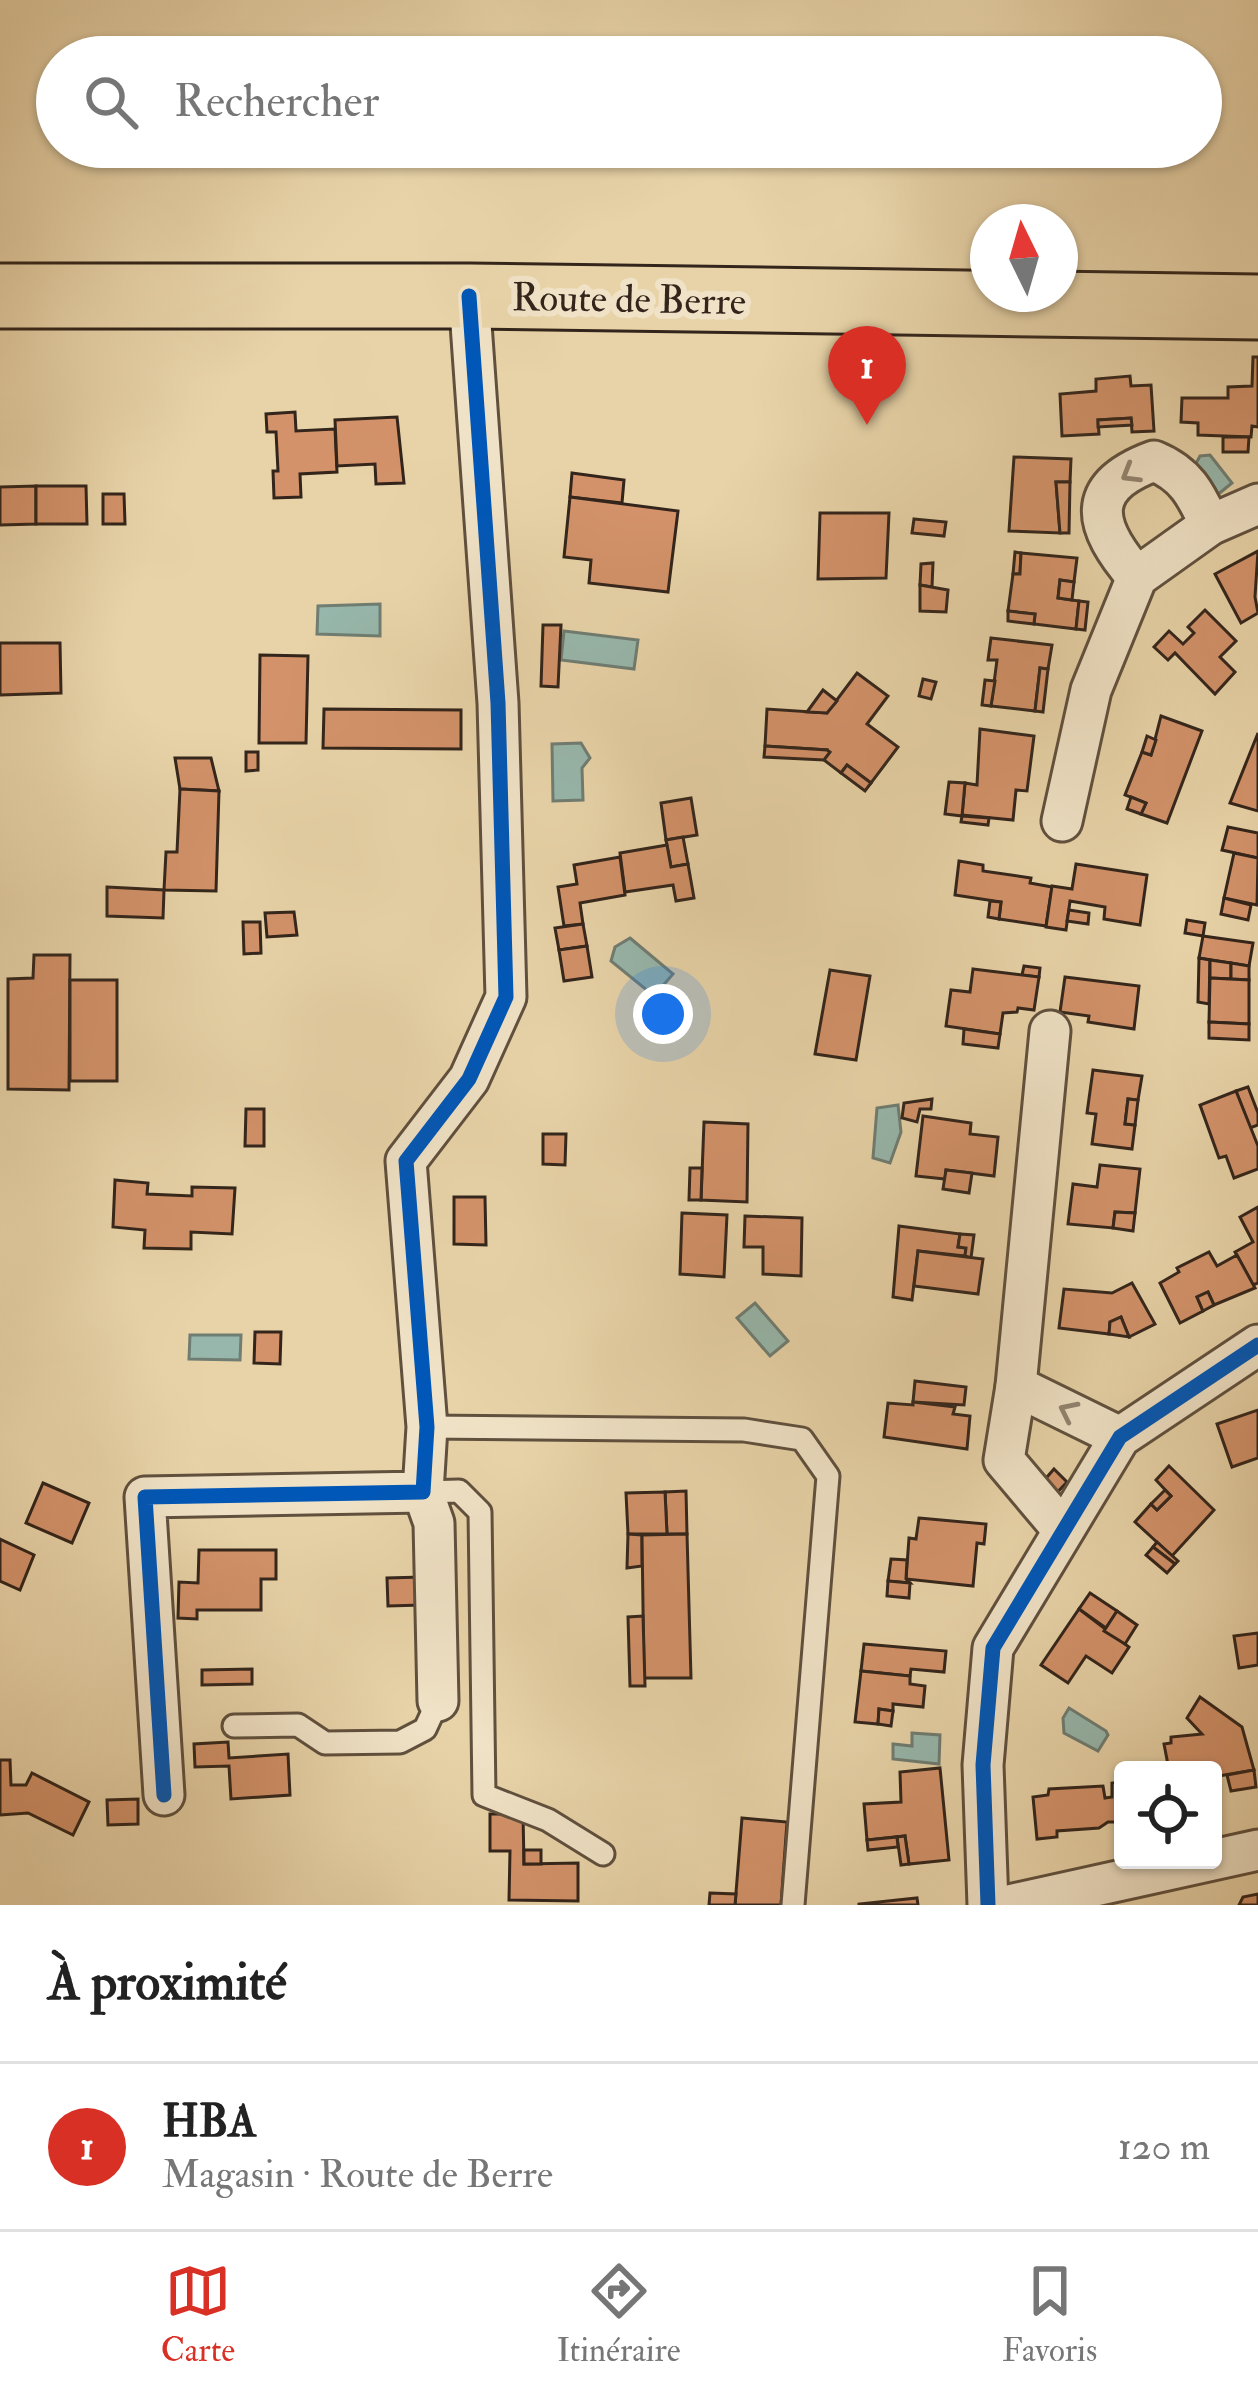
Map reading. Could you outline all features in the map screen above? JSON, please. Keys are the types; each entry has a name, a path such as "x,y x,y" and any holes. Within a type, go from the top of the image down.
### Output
{"main road":[{"name":"Route de Berre","path":"0,296 469,296 1258,308"}],"street":[{"path":"438,1701 434,1523 423,1492 427,1427 406,1162 469,1078 506,997 498,703 469,296"},
{"path":"1137,577 1113,550 1101,520 1103,496 1122,473 1154,461 1178,470 1196,493 1210,525"},
{"path":"1062,820 1091,690 1137,577 1210,525 1258,504"},
{"path":"1050,1031 1016,1386 1004,1460 1063,1530"},
{"path":"988,1905 983,1765 993,1648 1120,1436 1258,1345"},
{"path":"1016,1386 1120,1436"},
{"path":"164,1795 145,1497 423,1492"},
{"path":"1009,1905 1258,1850"}],"lane":[{"path":"427,1427 744,1430 802,1439 828,1477 793,1905"},
{"path":"423,1492 459,1491 480,1512 484,1795 548,1820 603,1854"},
{"path":"234,1726 298,1725 325,1744 400,1742 425,1729 438,1701"}],"water":[{"path":"1210,455 1232,483 1216,496 1194,467 1200,456"},
{"path":"380,604 380,636 317,634 318,606"},
{"path":"564,631 638,640 634,669 561,660"},
{"path":"581,743 590,758 582,768 583,800 553,801 552,744"},
{"path":"630,938 673,974 654,996 611,961 615,947"},
{"path":"898,1105 901,1132 890,1163 873,1158 877,1108"},
{"path":"755,1303 788,1341 770,1356 737,1318"},
{"path":"190,1335 241,1335 240,1360 189,1359"},
{"path":"1069,1708 1106,1731 1098,1751 1064,1733 1063,1718"},
{"path":"912,1733 940,1735 939,1764 893,1759 893,1744 912,1746"}],"building":[{"path":"1253,357 1258,357 1258,427 1252,426 1251,437 1198,435 1198,423 1181,422 1182,398 1228,398 1228,387 1252,386"},
{"path":"1130,376 1131,386 1151,385 1154,431 1132,432 1131,418 1098,420 1099,434 1062,436 1060,394 1096,391 1096,379"},
{"path":"295,412 296,431 335,429 337,472 300,474 301,497 274,498 276,432 267,432 266,414"},
{"path":"397,417 404,483 376,484 375,464 337,466 335,420"},
{"path":"1131,418 1132,425 1098,427 1098,420"},
{"path":"1223,437 1249,437 1248,452 1223,452"},
{"path":"1014,457 1071,459 1070,482 1056,482 1060,533 1009,531"},
{"path":"572,473 624,480 622,503 570,497"},
{"path":"1056,482 1070,482 1069,533 1060,533"},
{"path":"36,486 36,524 0,525 0,487"},
{"path":"36,486 86,486 87,524 36,524"},
{"path":"103,494 124,494 125,524 103,524"},
{"path":"570,497 678,511 668,592 589,583 591,560 564,557"},
{"path":"820,513 889,513 886,578 818,579"},
{"path":"914,519 946,522 944,536 912,533"},
{"path":"1258,551 1258,613 1241,623 1215,574"},
{"path":"1015,552 1021,553 1020,574 1013,574"},
{"path":"1021,553 1077,558 1074,582 1060,580 1058,598 1079,601 1076,629 1034,624 1035,614 1008,611 1013,574 1020,574"},
{"path":"933,563 932,587 920,585 921,564"},
{"path":"1060,580 1074,582 1072,600 1058,598"},
{"path":"920,585 948,590 946,612 920,611"},
{"path":"1079,601 1088,602 1085,630 1076,629"},
{"path":"1205,610 1236,641 1220,657 1235,672 1215,694 1175,653 1168,660 1154,647 1169,631 1183,644 1194,633 1188,627"},
{"path":"1008,611 1035,614 1034,624 1008,621"},
{"path":"543,625 561,625 558,687 541,686"},
{"path":"991,638 1052,645 1048,669 1040,668 1035,711 991,706 997,660 988,660"},
{"path":"0,643 60,643 61,693 0,695"},
{"path":"260,655 308,656 306,743 259,743"},
{"path":"1040,668 1048,669 1043,712 1035,711"},
{"path":"857,673 888,696 867,724 898,747 871,783 847,765 841,773 824,760 827,750 765,746 767,709 827,713"},
{"path":"923,679 936,682 931,699 919,696"},
{"path":"985,680 995,681 991,706 982,705"},
{"path":"823,690 837,701 827,713 807,712"},
{"path":"324,709 461,710 461,749 323,748"},
{"path":"1161,716 1202,731 1167,823 1141,814 1146,803 1125,795 1142,752 1151,755"},
{"path":"980,729 1034,736 1027,791 1016,790 1013,820 962,815 965,783 977,785"},
{"path":"1258,733 1258,811 1230,803"},
{"path":"1147,736 1156,740 1151,755 1142,752"},
{"path":"765,746 830,752 824,760 764,757"},
{"path":"246,752 258,752 258,770 246,771"},
{"path":"175,758 211,758 219,791 180,789"},
{"path":"847,765 871,783 865,791 841,773"},
{"path":"949,782 965,783 962,816 945,814"},
{"path":"180,789 219,791 216,891 164,890 166,852 177,852"},
{"path":"1131,797 1146,803 1141,814 1127,809"},
{"path":"691,798 697,835 666,840 661,803"},
{"path":"962,816 989,818 988,825 961,822"},
{"path":"1228,827 1258,833 1258,858 1222,850"},
{"path":"683,837 688,864 671,867 666,840"},
{"path":"667,845 671,867 688,864 694,898 676,901 673,885 625,892 620,853"},
{"path":"1234,853 1258,858 1257,905 1224,898"},
{"path":"620,857 625,895 580,903 583,924 564,926 558,887 577,884 574,865"},
{"path":"959,861 1052,887 1046,926 999,919 1001,902 955,895"},
{"path":"1076,864 1147,875 1140,925 1104,919 1105,907 1070,901 1066,930 1046,927 1052,886 1072,889"},
{"path":"107,887 164,890 163,918 107,916"},
{"path":"1224,898 1251,905 1248,920 1221,914"},
{"path":"990,901 1001,902 999,919 988,917"},
{"path":"1069,910 1089,913 1088,924 1067,921"},
{"path":"294,912 297,935 267,937 265,913"},
{"path":"1187,920 1205,923 1203,936 1185,933"},
{"path":"243,922 260,922 261,953 244,954"},
{"path":"583,924 587,946 559,950 555,928"},
{"path":"1203,936 1253,943 1249,966 1199,958"},
{"path":"587,946 592,977 564,981 559,950"},
{"path":"34,955 70,955 69,1090 8,1089 8,979 33,978"},
{"path":"1199,958 1210,960 1209,1004 1198,1002"},
{"path":"1210,960 1231,963 1231,979 1210,978"},
{"path":"1231,963 1249,966 1249,980 1231,979"},
{"path":"1024,966 1040,968 1039,977 1022,975"},
{"path":"973,969 1039,977 1034,1010 1003,1013 1000,1034 946,1026 951,990 970,992"},
{"path":"830,970 870,976 856,1060 815,1054"},
{"path":"1065,977 1139,986 1134,1029 1060,1012"},
{"path":"1210,978 1249,980 1249,1024 1209,1022"},
{"path":"70,980 117,980 117,1081 70,1081"},
{"path":"1209,1022 1249,1024 1249,1040 1209,1038"},
{"path":"964,1029 1000,1034 998,1048 963,1044"},
{"path":"1093,1070 1142,1076 1138,1100 1128,1099 1125,1124 1135,1125 1132,1149 1092,1144 1096,1114 1087,1113"},
{"path":"1248,1087 1258,1113 1258,1125 1250,1128 1236,1091"},
{"path":"1236,1091 1258,1146 1258,1169 1234,1178 1226,1156 1219,1158 1200,1105"},
{"path":"932,1099 931,1109 920,1109 917,1122 902,1118 904,1103"},
{"path":"1128,1099 1138,1100 1135,1125 1125,1124"},
{"path":"246,1109 264,1109 264,1146 245,1146"},
{"path":"923,1116 971,1123 970,1134 998,1137 994,1176 946,1170 945,1179 916,1176"},
{"path":"704,1122 748,1124 747,1202 701,1200"},
{"path":"543,1134 566,1134 565,1165 543,1164"},
{"path":"1100,1165 1140,1169 1135,1213 1115,1212 1113,1228 1068,1224 1073,1184 1097,1187"},
{"path":"690,1168 702,1168 701,1200 689,1200"},
{"path":"946,1170 972,1173 969,1193 943,1189"},
{"path":"115,1180 148,1183 147,1194 192,1196 192,1187 235,1188 232,1234 191,1232 191,1249 144,1248 145,1230 113,1227"},
{"path":"454,1197 485,1197 486,1245 454,1244"},
{"path":"1258,1207 1258,1283 1253,1285 1235,1252 1253,1242 1240,1217"},
{"path":"1115,1212 1135,1213 1133,1231 1113,1228"},
{"path":"682,1213 727,1215 724,1277 680,1274"},
{"path":"745,1216 802,1218 801,1276 763,1274 763,1247 744,1247"},
{"path":"899,1226 960,1234 958,1247 966,1248 965,1256 918,1251 912,1300 893,1297"},
{"path":"960,1234 974,1235 971,1258 965,1256 966,1248 958,1247"},
{"path":"918,1251 983,1259 978,1294 914,1286"},
{"path":"1209,1252 1217,1266 1237,1255 1255,1288 1214,1305 1208,1292 1197,1297 1203,1311 1180,1323 1160,1283"},
{"path":"1132,1283 1155,1324 1129,1337 1121,1317 1110,1322 1109,1334 1059,1328 1064,1289 1112,1293"},
{"path":"1208,1292 1214,1305 1203,1311 1197,1297"},
{"path":"1121,1317 1129,1337 1109,1334 1110,1322"},
{"path":"255,1332 281,1332 280,1364 254,1363"},
{"path":"915,1381 966,1387 964,1405 913,1402"},
{"path":"888,1403 955,1407 953,1414 970,1416 967,1449 884,1437"},
{"path":"1258,1410 1258,1458 1232,1467 1217,1424"},
{"path":"1169,1466 1214,1510 1172,1556 1135,1522 1151,1504 1157,1510 1171,1496 1156,1480"},
{"path":"1054,1469 1067,1482 1052,1498 1040,1485"},
{"path":"43,1483 89,1503 72,1543 26,1523"},
{"path":"1165,1490 1171,1496 1157,1510 1151,1504"},
{"path":"686,1491 687,1534 667,1534 665,1492"},
{"path":"665,1492 667,1534 628,1534 626,1493"},
{"path":"919,1518 986,1524 984,1544 977,1543 973,1586 906,1579 909,1538 916,1539"},
{"path":"628,1534 642,1535 642,1566 627,1568"},
{"path":"687,1534 691,1678 644,1678 642,1535"},
{"path":"0,1539 34,1555 20,1590 0,1581"},
{"path":"1157,1542 1178,1561 1175,1564 1153,1547"},
{"path":"1153,1547 1175,1564 1167,1573 1146,1555"},
{"path":"199,1550 276,1550 276,1579 261,1579 261,1610 197,1610 197,1619 178,1618 179,1582 198,1583"},
{"path":"891,1559 907,1560 910,1583 888,1581"},
{"path":"422,1577 422,1605 388,1606 387,1578"},
{"path":"888,1581 910,1583 909,1598 887,1596"},
{"path":"1090,1593 1117,1611 1106,1628 1079,1609"},
{"path":"1079,1609 1129,1647 1112,1673 1086,1656 1068,1683 1041,1665"},
{"path":"1117,1611 1137,1625 1125,1644 1104,1631"},
{"path":"643,1616 645,1686 630,1686 628,1617"},
{"path":"1258,1633 1258,1665 1239,1668 1234,1636"},
{"path":"864,1644 946,1651 944,1672 911,1669 910,1676 861,1671"},
{"path":"252,1669 252,1684 202,1685 202,1670"},
{"path":"861,1671 910,1676 910,1684 925,1686 923,1707 893,1704 893,1711 879,1709 878,1724 855,1722"},
{"path":"1200,1697 1242,1727 1254,1770 1222,1775 1222,1761 1167,1761 1164,1744 1171,1743 1171,1737 1202,1734 1187,1718"},
{"path":"879,1709 893,1711 891,1726 878,1724"},
{"path":"228,1742 229,1758 288,1754 290,1795 231,1799 229,1766 195,1767 194,1744"},
{"path":"0,1760 10,1760 11,1785 26,1785 32,1773 89,1802 73,1835 28,1813 0,1815"},
{"path":"940,1768 949,1860 909,1864 905,1836 867,1840 864,1804 901,1802 900,1772"},
{"path":"1254,1770 1256,1787 1231,1791 1227,1775"},
{"path":"1112,1783 1114,1822 1037,1839 1033,1797 1048,1795 1049,1789 1103,1786 1105,1798 1112,1797"},
{"path":"138,1799 138,1824 108,1825 107,1800"},
{"path":"490,1814 523,1814 524,1864 578,1863 578,1901 509,1900 510,1851 490,1851"},
{"path":"742,1818 787,1822 781,1905 735,1905"},
{"path":"905,1836 909,1864 901,1865 897,1837"},
{"path":"897,1837 898,1847 868,1850 867,1840"},
{"path":"524,1850 541,1850 541,1864 524,1864"},
{"path":"710,1893 736,1894 735,1905 709,1905"},
{"path":"1258,1894 1258,1905 1239,1905 1243,1897"},
{"path":"917,1898 918,1905 859,1905 859,1904"}],"cycle path":[{"path":"164,1795 145,1497 423,1492 427,1427 406,1161 469,1079 506,997 498,703 469,296"},
{"path":"988,1905 983,1765 993,1648 1120,1437 1258,1345"}],"place":[{"name":"HBA","path":"867,425"}]}
